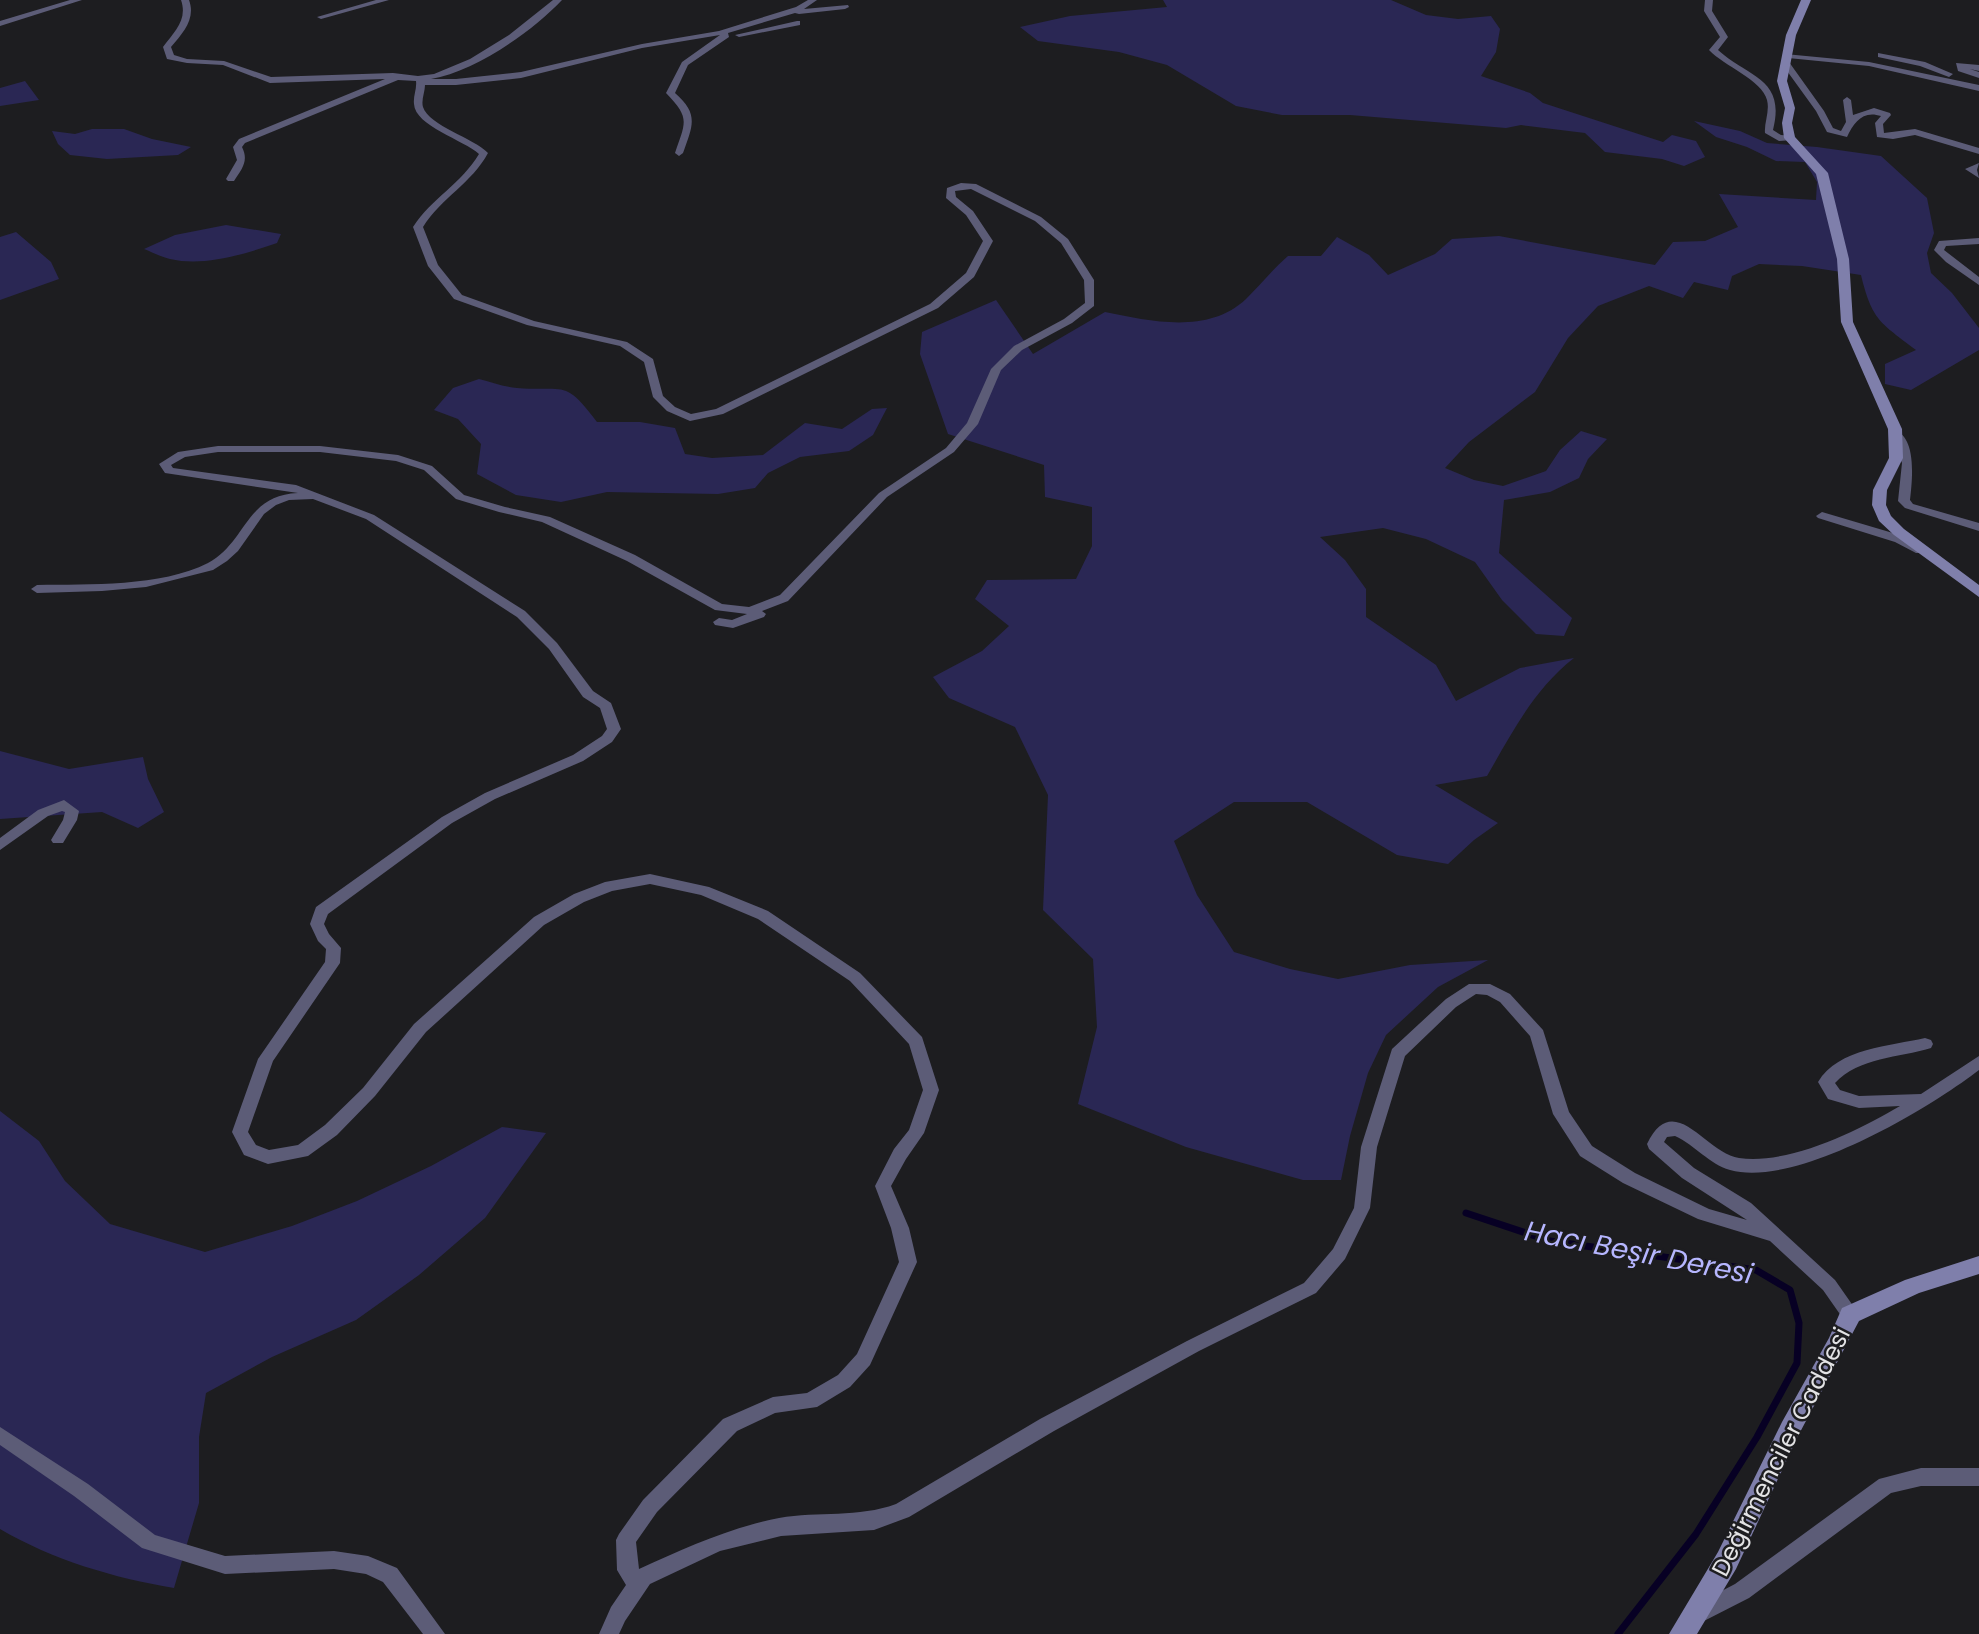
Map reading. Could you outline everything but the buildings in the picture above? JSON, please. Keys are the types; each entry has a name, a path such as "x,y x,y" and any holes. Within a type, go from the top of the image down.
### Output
{"main road":[{"path":"1806,0 1791,35 1782,81 1790,108 1787,123 1790,138 1822,173 1843,259 1847,322 1895,429 1896,458 1880,490 1879,505 1884,518 1979,592"},
{"name":"Değirmenciler Caddesi","path":"1689,1625 1803,1403 1830,1360 1850,1315 1913,1286 1979,1265"}],"street":[{"path":"0,24 78,0"},
{"path":"185,0 188,5 187,21 167,47 170,57 224,63 270,80 383,75 456,82 521,75 642,46 723,34 799,9 813,0"},
{"path":"321,18 385,0"},
{"path":"420,80 476,60 558,0"},
{"path":"1709,0 1708,11 1724,37 1713,50 1728,64 1765,85 1773,99 1774,115 1768,131 1779,138 1790,138"},
{"path":"780,14 845,7"},
{"path":"679,153 691,120 685,105 670,93 685,64 723,34 736,35 797,23"},
{"path":"1827,49 1855,62"},
{"path":"1881,55 1922,64 1979,87"},
{"path":"1787,60 1855,62 1979,87"},
{"path":"1787,60 1830,130 1844,135 1850,121 1847,100"},
{"path":"1979,68 1959,65 1961,69 1979,75"},
{"path":"231,179 242,163 242,155 237,147 242,141 397,77"},
{"path":"420,80 420,113 429,121 476,143 484,153 477,168 425,213 418,227 433,266 458,297 466,301 531,323 623,344 638,352 649,361 658,397 671,409 690,418 719,412 866,337 934,306 970,275 988,241 970,213 951,198 950,190 973,186 1038,219 1065,241 1089,280 1090,304 1068,321 1018,348 996,369 972,424 950,450 883,495 772,608 733,624 719,622"},
{"path":"1850,121 1867,112 1884,112 1888,116 1879,123 1880,135 1893,136 1914,132 1979,151"},
{"path":"1979,166 1970,169 1979,175"},
{"path":"1979,241 1942,243 1939,250 1948,260 1979,282"},
{"path":"1895,429 1908,463 1905,501 1909,506 1979,527"},
{"path":"638,1584 627,1570 626,1540 650,1506 730,1425 773,1405 810,1401 844,1381 864,1359 908,1262 900,1228 883,1186 900,1154 916,1133 931,1090 916,1041 855,977 762,915 704,891 650,879 610,886 579,898 539,921 420,1028 369,1092 341,1121 302,1150 268,1157 250,1150 240,1132 266,1059 332,963 334,948 323,937 317,924 321,911 447,821 490,796 578,758 607,739 614,729 606,706 588,694 554,646 522,614 370,517 296,488 169,471 165,464 182,454 218,449 320,449 398,458 428,468 460,496 503,510 546,519 579,532 719,607 750,611 784,598"},
{"path":"37,589 148,582 209,567 223,559 255,514 269,505 298,496 321,497"},
{"path":"1822,516 1899,539 1931,555"},
{"path":"0,845 43,813 64,805 72,811 70,820 58,840"},
{"path":"609,1634 618,1614 643,1577 718,1543 781,1527 874,1521 902,1511 1047,1425 1193,1346 1310,1288 1339,1254 1362,1208 1369,1147 1398,1053 1451,1003 1474,988 1490,990 1505,998 1537,1034 1561,1114 1586,1151 1629,1178 1704,1214 1776,1236"},
{"path":"1923,1099 1859,1102 1834,1095 1826,1082 1833,1072 1854,1062 1925,1044"},
{"path":"1850,1315 1829,1285 1745,1208 1688,1173 1655,1144 1657,1135 1665,1128 1678,1128 1729,1163 1753,1166 1848,1142 1958,1079 1979,1062"},
{"path":"0,1435 81,1490 149,1542 225,1565 334,1560 368,1565 390,1575 435,1634"},
{"path":"1689,1625 1742,1591 1886,1485 1921,1477 1979,1477"}],"shaded area":[{"path":"1163,0 1391,0 1426,15 1458,19 1491,16 1500,29 1496,52 1481,76 1530,93 1543,103 1663,142 1672,135 1696,141 1705,157 1684,166 1662,159 1605,152 1585,133 1521,125 1506,128 1350,115 1282,115 1236,106 1167,65 1119,52 1038,41 1020,27 1070,16 1167,7"},
{"path":"25,81 39,100 0,106 0,88"},
{"path":"1694,121 1740,131 1767,143 1881,156 1927,198 1934,233 1927,253 1931,273 1952,293 1979,328 1979,350 1911,390 1885,384 1885,364 1916,350 1886,327 1874,312 1861,275 1802,266 1759,264 1732,276 1728,290 1694,282 1683,298 1649,286 1598,306 1568,338 1535,392 1469,442 1445,468 1474,480 1503,486 1546,471 1560,450 1581,431 1607,439 1588,459 1579,478 1550,492 1504,500 1499,553 1572,618 1564,636 1536,634 1502,600 1475,562 1426,539 1383,528 1320,537 1345,560 1366,589 1366,617 1436,665 1456,701 1520,668 1574,658 1535,698 1487,776 1435,785 1498,823 1448,864 1397,855 1307,802 1234,802 1174,841 1197,895 1234,952 1290,969 1338,979 1410,965 1488,960 1438,987 1386,1035 1368,1073 1341,1180 1303,1180 1186,1147 1078,1104 1097,1027 1093,959 1043,910 1048,795 1015,727 949,698 933,677 982,651 1009,626 975,599 987,580 1076,579 1092,546 1092,507 1045,497 1044,465 948,434 920,354 922,332 996,300 1033,354 1105,312 1159,321 1197,321 1231,310 1246,299 1288,256 1321,256 1337,237 1369,255 1388,275 1435,254 1452,239 1499,236 1655,265 1673,242 1705,241 1738,227 1719,194 1816,200 1817,182 1805,162 1776,161 1747,147 1716,137"},
{"path":"92,129 124,129 152,139 191,147 178,155 107,159 70,155 58,144 52,131 75,134"},
{"path":"226,225 281,234 277,243 210,260 170,259 144,249 175,235"},
{"path":"16,232 51,262 59,279 0,300 0,237"},
{"path":"479,379 512,387 563,390 577,399 597,422 640,422 675,428 685,454 712,458 763,455 805,423 842,429 872,409 887,408 873,435 849,451 800,457 768,473 755,488 718,494 607,492 561,502 516,495 477,474 481,444 458,419 434,410 453,388"},
{"path":"0,751 69,769 143,757 148,779 164,812 138,828 102,812 0,819"},
{"path":"0,1111 39,1141 65,1181 110,1224 205,1252 292,1226 357,1201 431,1166 502,1127 546,1133 485,1218 419,1275 356,1320 272,1357 206,1393 199,1437 199,1503 174,1588 129,1579 63,1559 0,1529"}],"waterway":[{"name":"Hacı Beşir Deresi","path":"1466,1213 1550,1241 1756,1270 1790,1290 1799,1323 1797,1363 1757,1437 1696,1534 1618,1634"}]}
